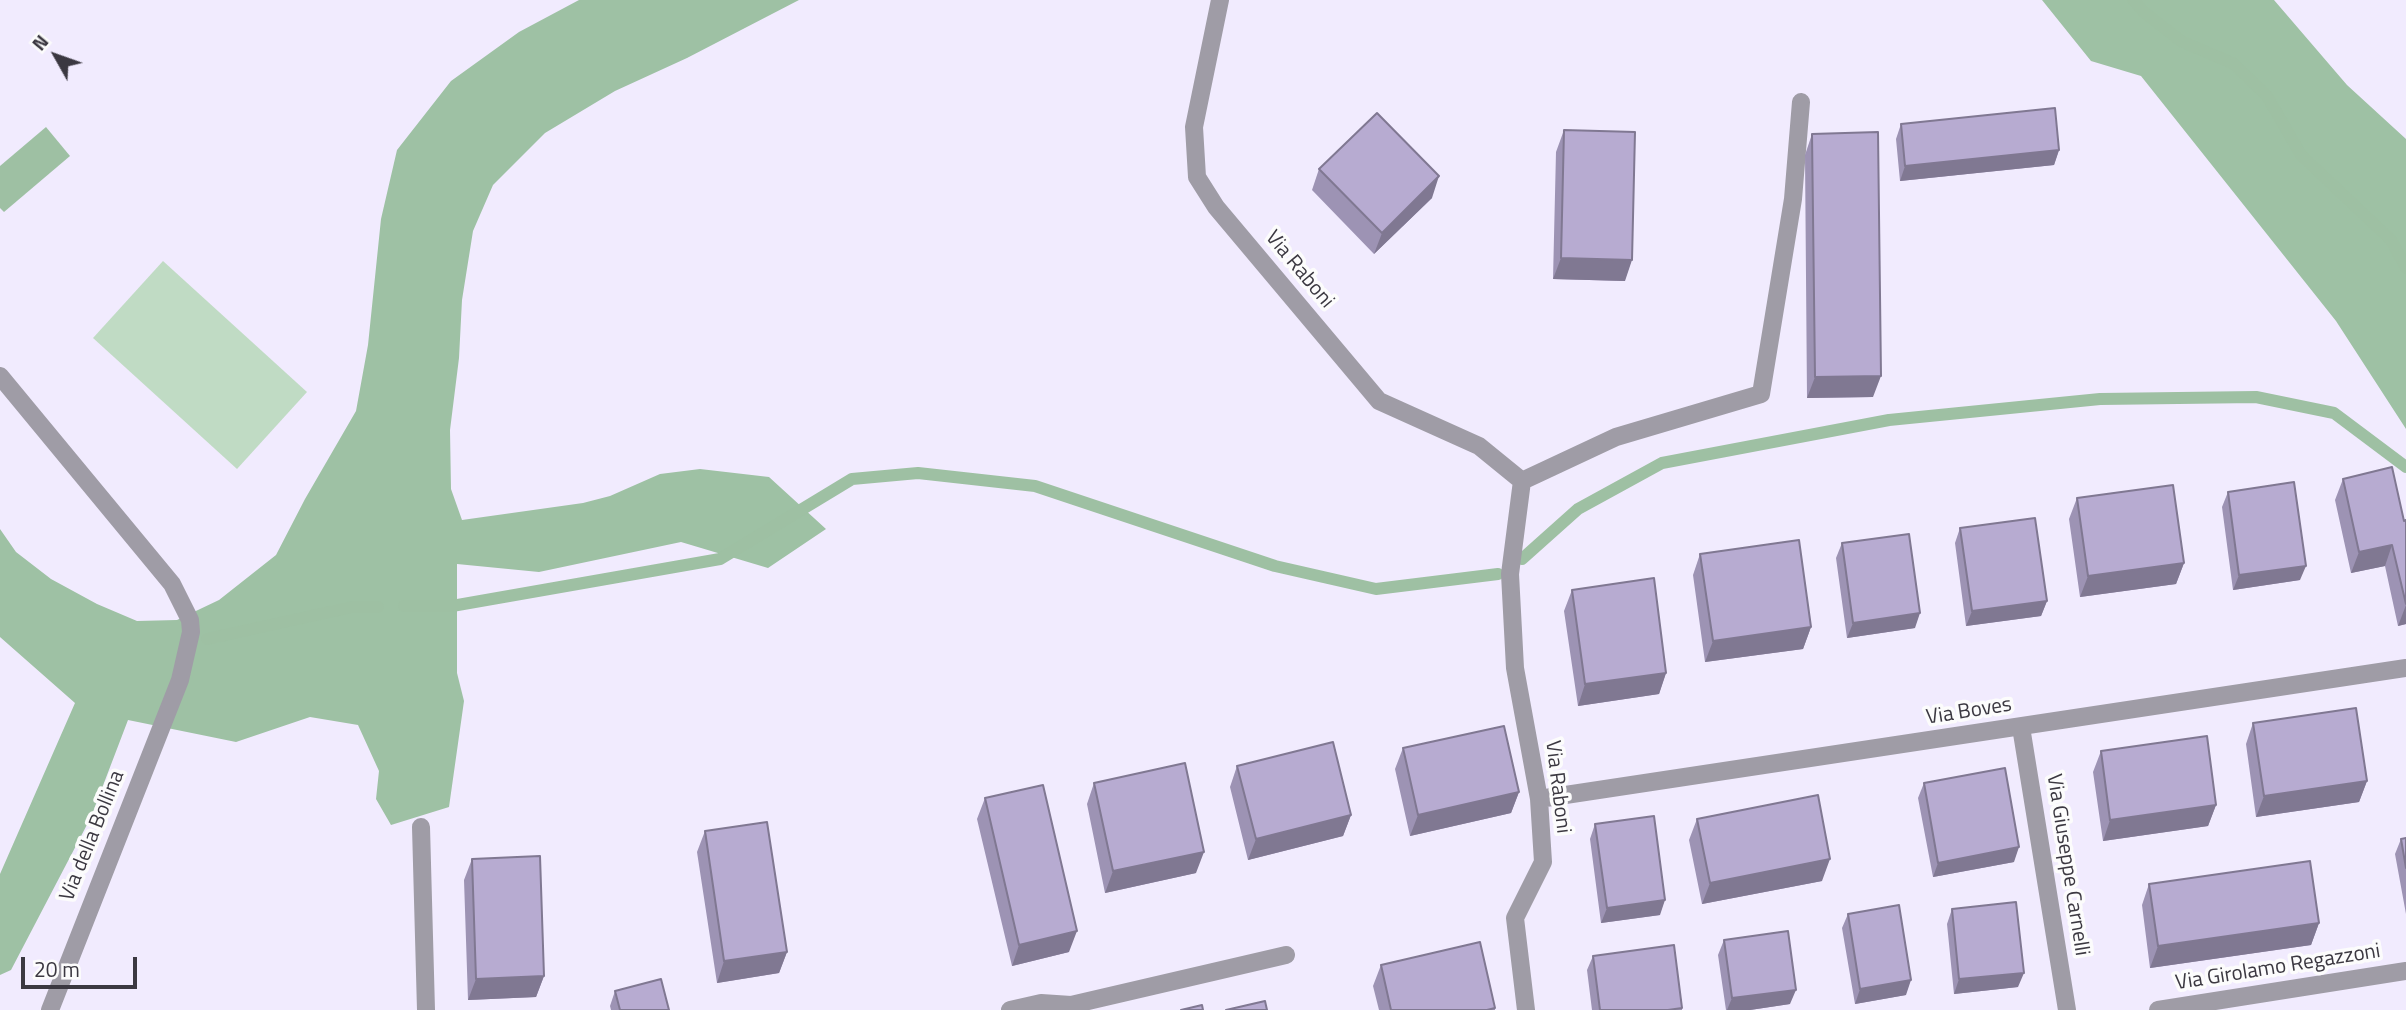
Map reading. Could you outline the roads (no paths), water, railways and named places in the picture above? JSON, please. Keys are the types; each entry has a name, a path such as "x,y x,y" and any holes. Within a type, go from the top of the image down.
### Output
{"street":[{"name":"Via Raboni","path":"1220,0 1194,127 1197,177 1216,207 1379,401 1479,446 1522,481 1510,573 1515,668 1539,799 1543,862 1515,918 1526,1010"},
{"path":"1522,481 1616,437 1761,394 1793,199 1801,102"},
{"name":"Via della Bollina","path":"0,376 172,584 190,620 191,632 180,680 50,1010"},
{"name":"Via Boves","path":"1539,799 2406,668"},
{"name":"Via Giuseppe Carnelli","path":"2021,727 2067,1010"},
{"path":"421,827 426,1010"},
{"path":"1010,1010 1041,1003 1072,1007 1286,955"},
{"name":"Via Girolamo Regazzoni","path":"2158,1010 2406,971"}],"waterway":[{"path":"2133,0 2181,41 2234,64 2267,96 2301,155 2391,240 2406,268"},
{"path":"1522,559 1578,509 1662,463 1889,420 2100,399 2256,397 2334,413 2406,467"},
{"path":"404,606 452,606 720,559 852,479 918,473 1035,486 1275,566 1376,589 1498,574"},
{"path":"207,639 352,607 378,607"}]}
